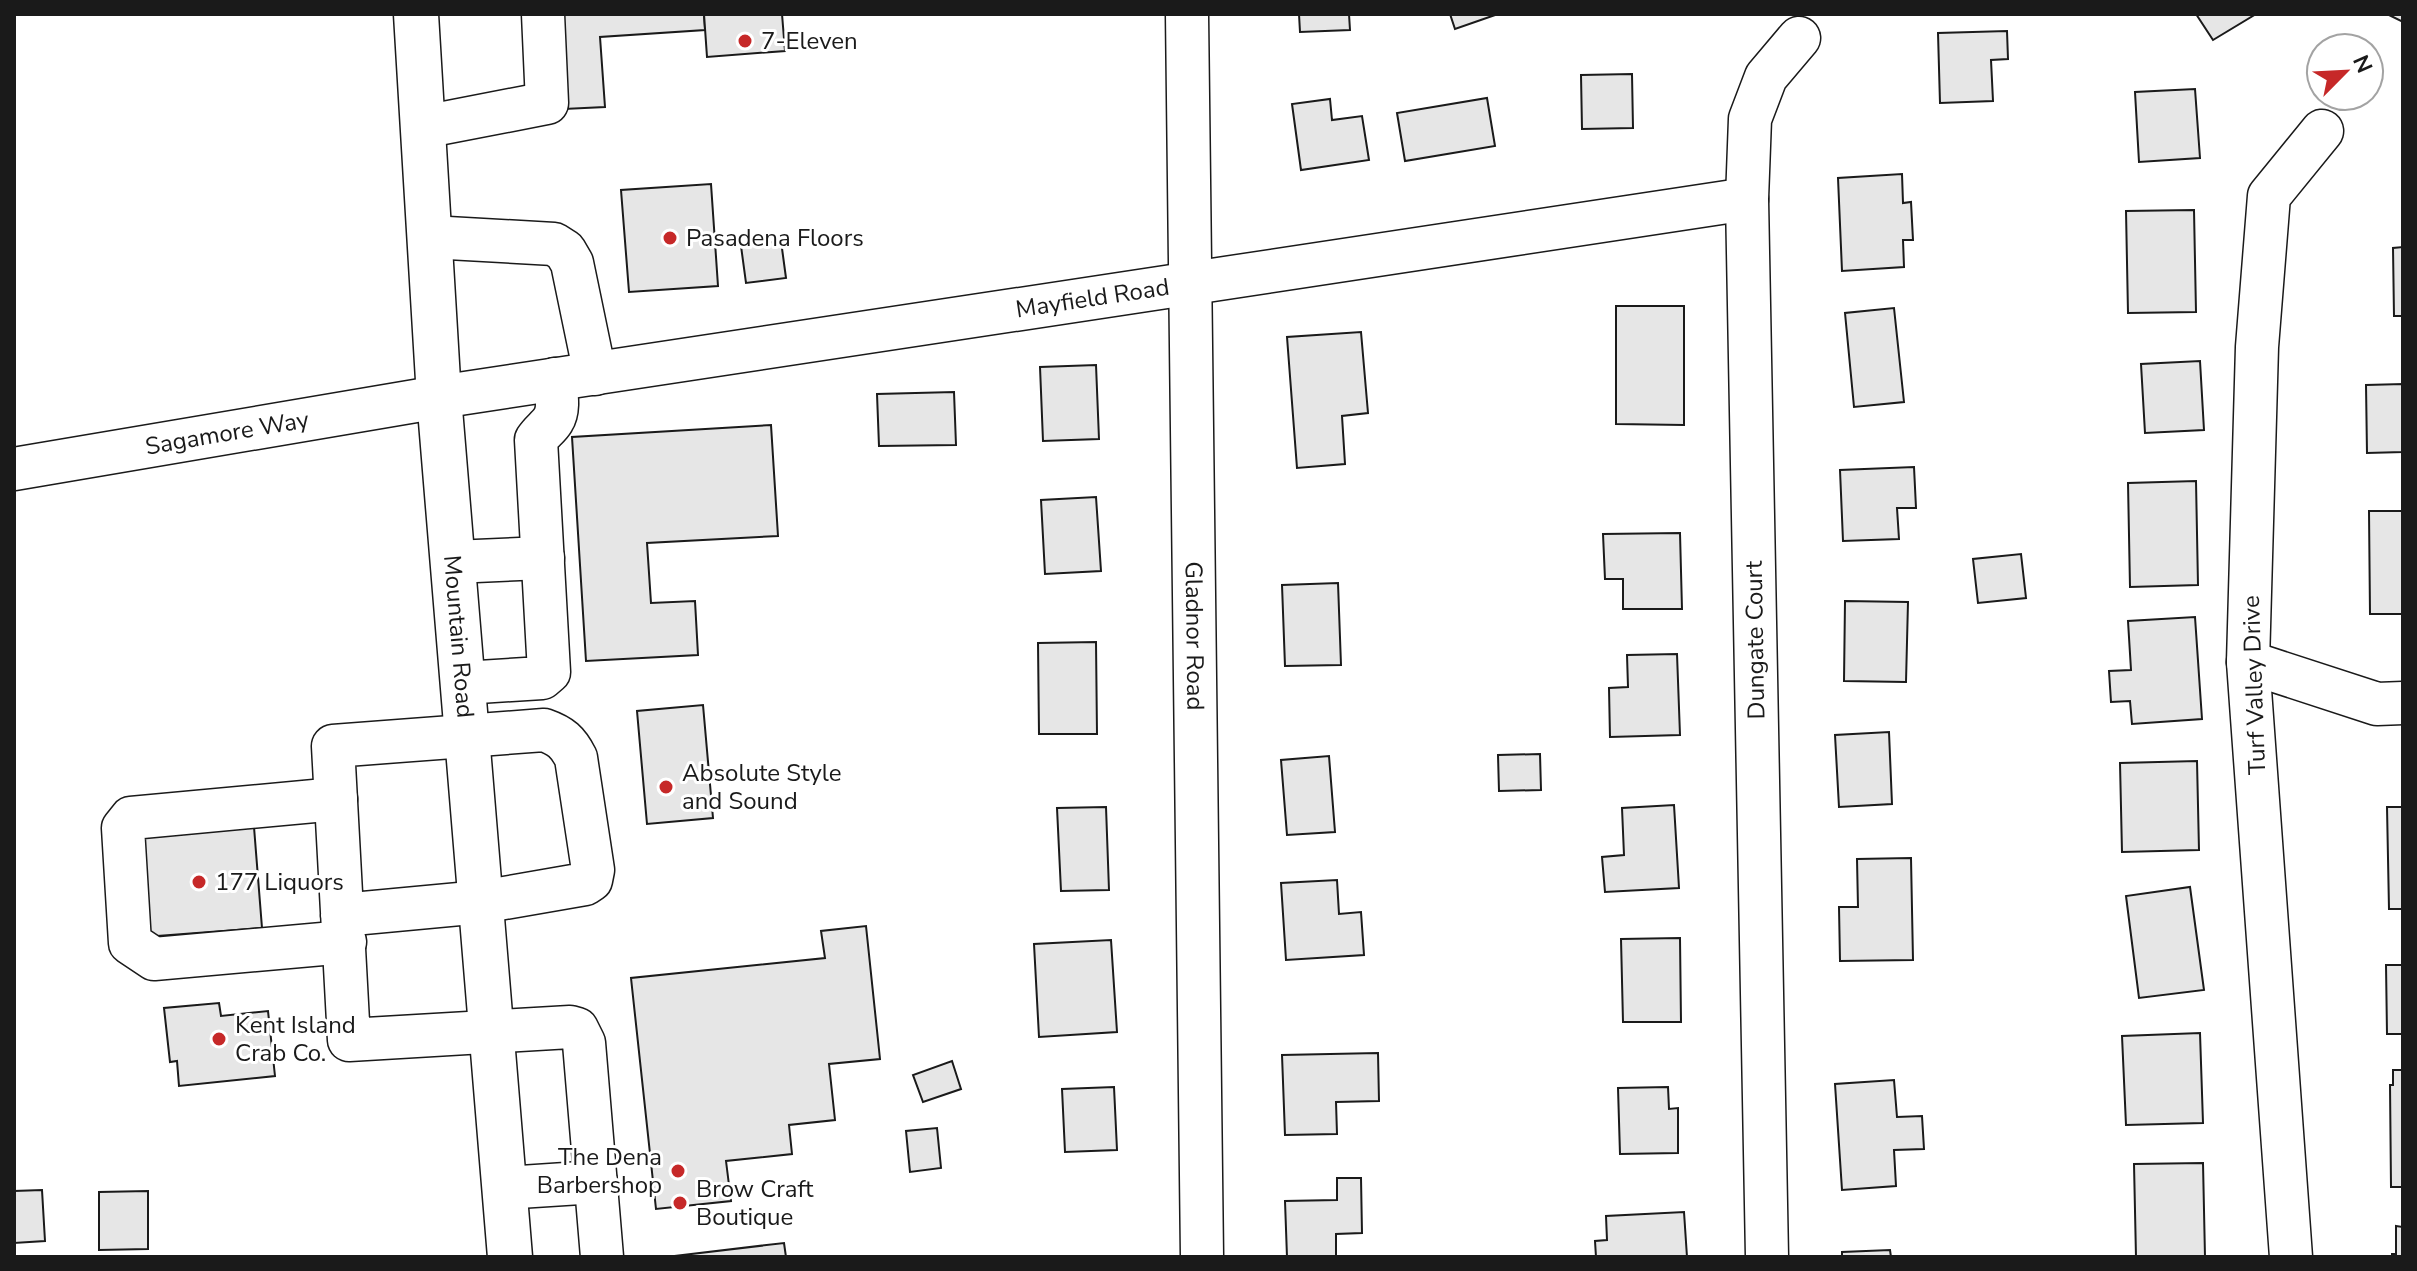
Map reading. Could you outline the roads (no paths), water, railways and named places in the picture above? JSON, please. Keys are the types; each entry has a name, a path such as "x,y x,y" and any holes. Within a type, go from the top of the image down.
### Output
{"main road":[{"name":"Mountain Road","path":"416,14 439,397 510,1257"}],"street":[{"path":"423,127 547,103 543,14"},
{"name":"Gladnor Road","path":"1187,14 1202,1257"},
{"name":"Dungate Court","path":"1767,1257 1747,199 1750,119 1766,77 1799,38"},
{"name":"Turf Valley Drive","path":"2291,1257 2248,662 2257,347 2269,196 2322,131"},
{"name":"Mayfield Road","path":"439,397 1747,199"},
{"path":"430,237 554,244 565,251 572,263 575,376 552,422 543,428 536,440 549,672 542,678 463,683"},
{"name":"Sagamore Way","path":"14,469 439,397"},
{"path":"453,562 543,558"},
{"path":"2248,662 2377,704 2403,703"},
{"path":"542,678 544,730"},
{"path":"336,799 131,818 123,828 130,943 154,959 222,954 344,929 481,902 585,884 591,880 593,870 576,758 568,743 558,735 544,730 333,746 344,929 349,1040 577,1029 584,1043 602,1257"},
{"path":"504,1188 596,1182"}],"place":[{"name":"7-Eleven","path":"745,41"},
{"name":"Pasadena Floors","path":"670,238"},
{"name":"Absolute Style and Sound","path":"666,787"},
{"name":"177 Liquors","path":"199,882"},
{"name":"Kent Island Crab Co.","path":"219,1039"},
{"name":"The Dena Barbershop","path":"678,1171"},
{"name":"Brow Craft Boutique","path":"680,1203"}]}
